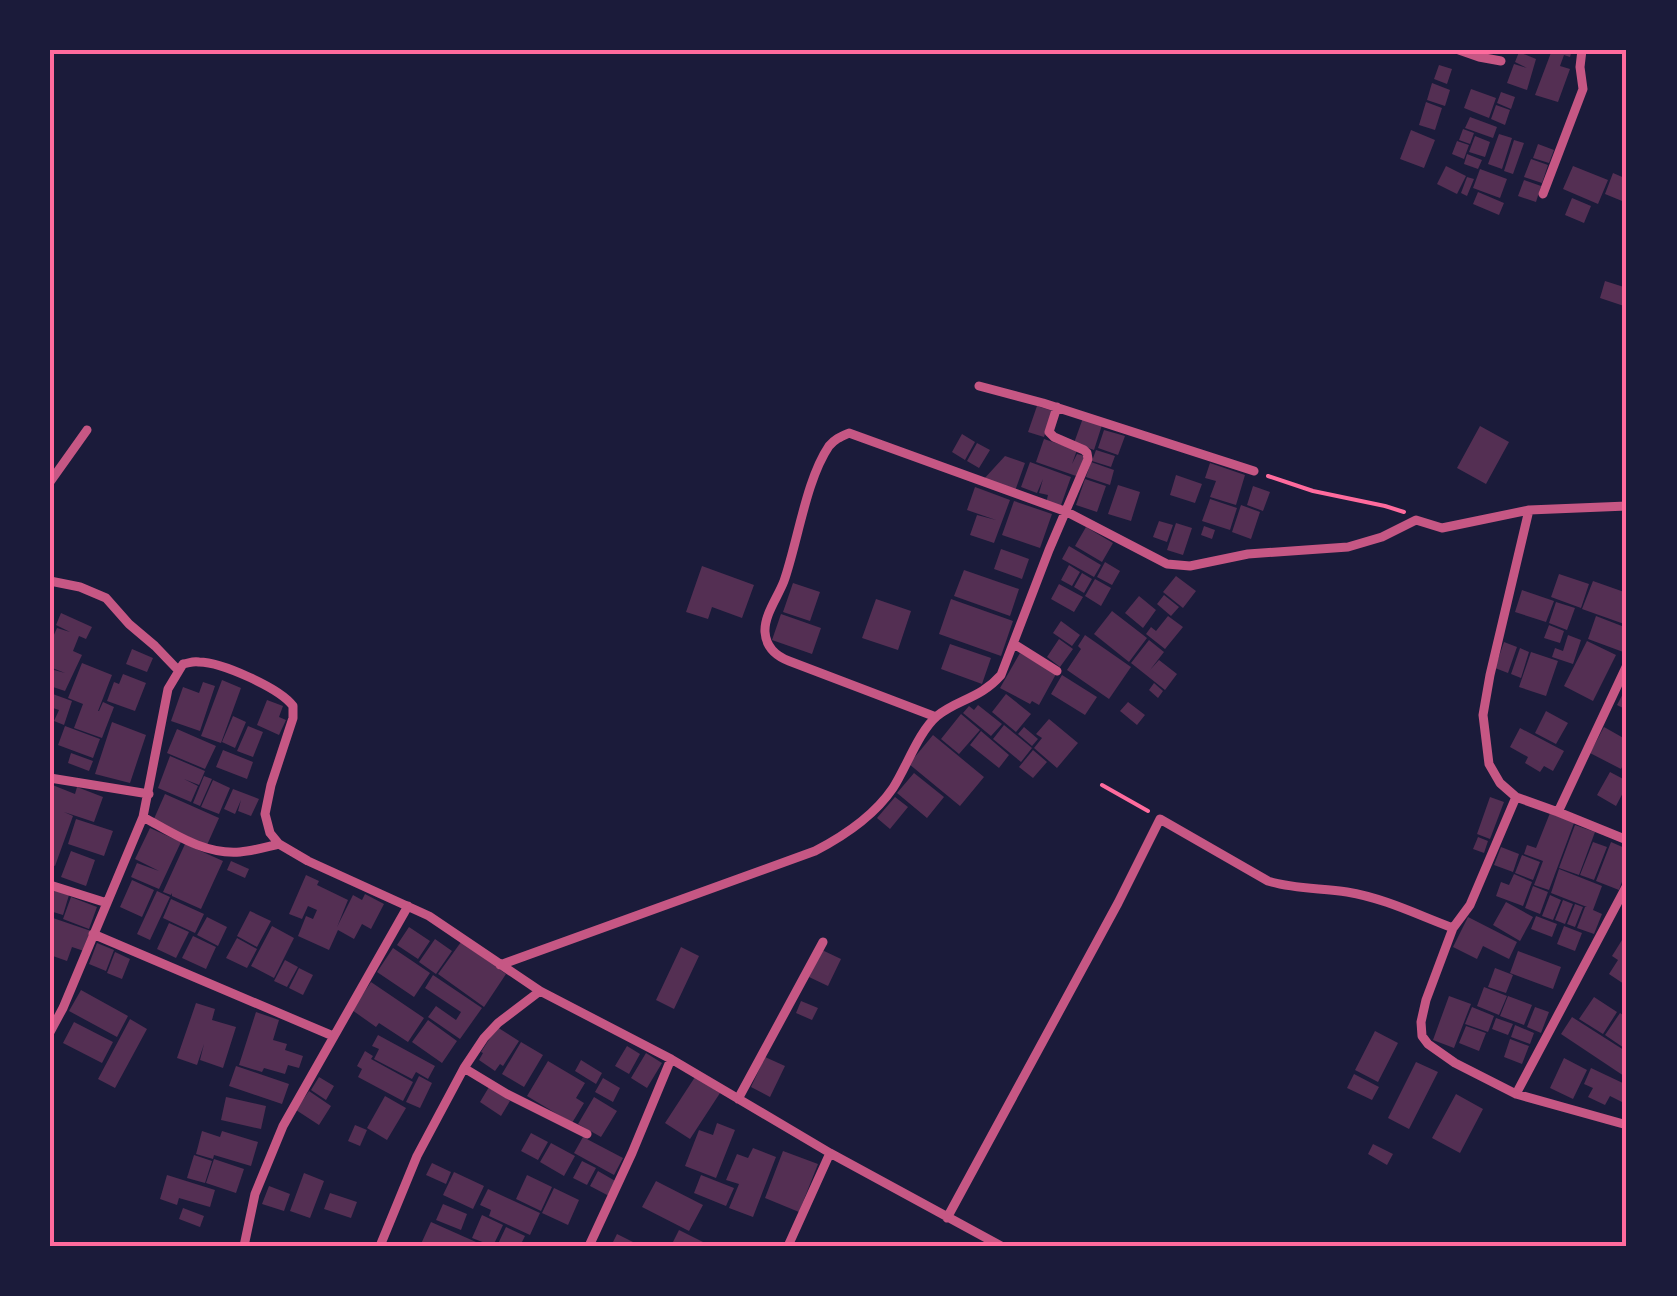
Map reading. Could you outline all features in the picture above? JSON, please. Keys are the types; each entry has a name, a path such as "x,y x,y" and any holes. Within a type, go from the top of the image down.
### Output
{"street":[{"path":"1459,50 1501,61"},
{"path":"1543,194 1583,88 1582,50"},
{"path":"979,386 1254,472"},
{"path":"500,964 815,850 862,821 892,790 936,717 989,689 1001,675 1088,456 1084,450 1050,434 1057,408"},
{"path":"50,482 87,430"},
{"path":"936,717 789,662 777,655 765,634 817,470 835,439 848,434 1067,512 1167,564 1190,566 1248,554 1364,543 1420,521 1442,528 1528,510 1627,506"},
{"path":"1528,510 1483,714 1489,764 1500,784 1516,797 1627,840"},
{"path":"50,581 80,586 106,598 178,670"},
{"path":"1014,644 1057,671"},
{"path":"50,1032 143,817 168,690 183,664 211,664 268,687 284,696 294,709 264,814 270,833 279,844 445,926 538,989 671,1058 830,1154 1001,1246"},
{"path":"1558,812 1627,666"},
{"path":"50,778 149,794"},
{"path":"1516,797 1470,905 1453,928 1426,1000 1422,1036 1455,1063 1516,1094 1627,1125"},
{"path":"143,817 184,840 222,852 279,844"},
{"path":"947,1218 1160,819 1268,882 1370,897 1453,928"},
{"path":"50,884 107,903"},
{"path":"1516,1094 1627,885"},
{"path":"244,1246 266,1163 283,1126 408,906"},
{"path":"93,934 333,1036"},
{"path":"738,1100 823,942"},
{"path":"380,1246 417,1156 464,1068 498,1023 538,989"},
{"path":"589,1246 671,1058"},
{"path":"464,1068 587,1134"},
{"path":"788,1246 830,1154"}],"path":[{"path":"1254,472 1313,491 1385,506 1420,521"},
{"path":"1102,785 1160,819"}],"building":[{"path":"1552,50 1572,50 1570,57 1564,55 1560,66 1570,69 1558,102 1535,95"},
{"path":"1519,52 1536,59 1527,90 1507,83 1514,64 1527,68 1515,62"},
{"path":"1439,65 1452,69 1447,84 1434,79"},
{"path":"1432,83 1450,90 1445,106 1427,100"},
{"path":"1471,89 1496,98 1489,118 1464,108"},
{"path":"1501,92 1515,97 1511,109 1497,103"},
{"path":"1426,102 1442,108 1435,130 1419,125"},
{"path":"1496,105 1510,110 1505,125 1491,119"},
{"path":"1470,117 1497,127 1493,138 1465,128"},
{"path":"1463,129 1474,133 1470,144 1459,140"},
{"path":"1411,130 1435,140 1424,168 1400,159"},
{"path":"1499,134 1512,138 1502,169 1488,164"},
{"path":"1475,136 1490,142 1485,157 1469,152"},
{"path":"1514,140 1524,143 1513,174 1504,171"},
{"path":"1457,141 1469,145 1464,159 1452,154"},
{"path":"1538,144 1554,150 1549,163 1533,158"},
{"path":"1467,154 1482,160 1478,169 1464,164"},
{"path":"1531,159 1548,165 1542,183 1524,177"},
{"path":"1446,166 1466,176 1457,194 1437,184"},
{"path":"1573,166 1608,180 1598,204 1563,189"},
{"path":"1480,169 1507,179 1500,198 1473,188"},
{"path":"1613,173 1627,179 1627,203 1605,194"},
{"path":"1467,177 1474,179 1467,196 1461,193"},
{"path":"1524,180 1541,186 1536,202 1518,196"},
{"path":"1478,192 1504,203 1499,215 1473,204"},
{"path":"1572,198 1591,206 1584,223 1565,215"},
{"path":"1605,281 1627,288 1627,307 1600,298"},
{"path":"1037,406 1053,411 1044,437 1028,432"},
{"path":"1083,418 1102,425 1094,450 1074,443"},
{"path":"1480,426 1509,442 1486,484 1457,468"},
{"path":"1104,430 1125,436 1118,455 1098,448"},
{"path":"962,434 975,442 965,460 952,452"},
{"path":"1044,439 1077,450 1072,464 1077,454 1085,456 1079,477 1036,462"},
{"path":"977,443 990,450 979,468 967,461"},
{"path":"1096,450 1115,456 1111,467 1092,461"},
{"path":"1005,456 1025,463 1015,491 983,480"},
{"path":"1030,462 1071,477 1060,508 1046,503 1048,495 1039,493 1043,479 1037,493 1021,487"},
{"path":"1091,462 1114,470 1110,485 1086,477"},
{"path":"1210,463 1245,475 1236,505 1210,497 1216,481 1205,478"},
{"path":"1176,475 1202,484 1195,503 1170,495"},
{"path":"1085,479 1106,486 1097,512 1076,505"},
{"path":"1118,485 1140,492 1131,521 1108,514"},
{"path":"1253,486 1270,492 1263,511 1247,505"},
{"path":"975,487 1010,500 994,543 970,535 977,515 996,520 967,510"},
{"path":"1210,499 1237,508 1230,530 1202,521"},
{"path":"1014,501 1052,514 1040,548 1002,535"},
{"path":"1241,505 1260,512 1251,539 1232,532"},
{"path":"1159,521 1173,525 1167,542 1153,537"},
{"path":"1176,523 1192,528 1183,555 1167,550"},
{"path":"1204,526 1215,530 1212,539 1201,535"},
{"path":"1086,527 1113,543 1102,562 1075,546"},
{"path":"1069,546 1101,565 1094,577 1062,559"},
{"path":"1001,549 1029,559 1022,579 994,569"},
{"path":"1105,562 1120,571 1112,585 1097,577"},
{"path":"1069,565 1080,572 1072,586 1061,580"},
{"path":"702,566 754,585 742,618 712,607 708,619 686,612"},
{"path":"964,570 1019,589 1010,616 954,596"},
{"path":"1082,573 1092,579 1084,593 1074,587"},
{"path":"1559,574 1589,584 1581,608 1551,597"},
{"path":"1176,576 1196,591 1183,608 1163,592"},
{"path":"1095,579 1111,588 1101,606 1085,596"},
{"path":"1593,581 1627,593 1627,625 1582,609"},
{"path":"793,583 820,592 810,621 783,612"},
{"path":"1059,584 1083,597 1074,612 1051,599"},
{"path":"1522,590 1554,601 1546,622 1515,612"},
{"path":"1164,595 1179,607 1171,616 1157,604"},
{"path":"1139,596 1156,610 1143,628 1125,613"},
{"path":"876,599 911,611 898,650 862,638"},
{"path":"951,599 1013,621 1001,656 939,634"},
{"path":"1556,602 1575,608 1567,630 1549,623"},
{"path":"1112,611 1147,638 1129,662 1094,634"},
{"path":"61,613 92,627 86,639 79,636 73,651 82,655 65,691 50,686 54,670 65,673 50,667 50,636 57,628 70,632 56,625"},
{"path":"781,614 821,628 812,654 772,640"},
{"path":"1168,616 1183,627 1165,649 1146,634 1151,627 1156,631"},
{"path":"1596,616 1627,628 1626,653 1588,639"},
{"path":"1061,621 1080,635 1072,646 1053,633"},
{"path":"1549,625 1564,631 1560,643 1544,638"},
{"path":"1085,635 1131,667 1109,699 1067,670"},
{"path":"1568,635 1581,640 1573,664 1552,657 1555,648 1563,651"},
{"path":"1059,639 1073,649 1060,667 1047,657"},
{"path":"1149,640 1164,652 1150,670 1159,660 1177,674 1165,690 1131,663"},
{"path":"1587,641 1616,655 1593,701 1564,686"},
{"path":"1504,642 1517,647 1508,673 1495,668"},
{"path":"950,644 991,658 982,684 941,669"},
{"path":"1520,648 1529,652 1521,678 1511,674"},
{"path":"132,649 153,658 147,672 126,664"},
{"path":"1531,652 1558,661 1546,696 1519,687"},
{"path":"1020,653 1056,674 1039,705 1000,688"},
{"path":"82,663 112,675 98,711 103,702 114,707 102,738 74,728 83,704 68,698"},
{"path":"123,674 146,683 135,711 107,701 114,682 119,684"},
{"path":"1062,675 1097,697 1085,715 1051,694"},
{"path":"222,680 241,688 221,743 201,736"},
{"path":"203,682 215,686 200,731 171,721 183,687 199,693"},
{"path":"1154,683 1163,691 1158,698 1149,690"},
{"path":"1627,686 1627,710 1617,705"},
{"path":"50,693 72,701 64,725 54,721 59,710 50,707"},
{"path":"1006,694 1031,714 1016,732 992,712"},
{"path":"267,700 283,706 279,717 286,720 279,735 257,725"},
{"path":"1128,702 1145,715 1137,725 1120,711"},
{"path":"978,705 1002,724 991,736 963,713 969,706 974,710"},
{"path":"1546,711 1568,723 1556,744 1535,733"},
{"path":"961,714 980,730 959,754 941,739"},
{"path":"233,716 246,722 235,748 222,742"},
{"path":"1049,719 1078,743 1057,768 1034,748 1042,738 1036,734"},
{"path":"112,722 146,735 130,783 95,774"},
{"path":"1004,725 1032,748 1021,762 993,739"},
{"path":"65,726 100,739 93,758 58,745"},
{"path":"248,726 263,732 253,757 237,751"},
{"path":"1024,727 1038,739 1032,746 1018,734"},
{"path":"1604,727 1627,740 1627,758 1621,769 1590,753"},
{"path":"1520,728 1564,751 1553,771 1544,766 1540,772 1525,763 1528,757 1510,747"},
{"path":"177,729 216,746 205,769 167,753"},
{"path":"981,731 1009,755 999,768 970,745"},
{"path":"933,735 984,777 960,806 909,764"},
{"path":"223,750 253,762 247,779 216,767"},
{"path":"1033,750 1047,762 1033,778 1019,767"},
{"path":"71,753 93,761 89,771 68,763"},
{"path":"170,756 205,771 199,785 184,779 198,786 191,802 158,788"},
{"path":"1610,772 1627,781 1616,806 1597,795"},
{"path":"914,773 944,797 927,818 897,793"},
{"path":"204,776 212,779 200,806 193,803"},
{"path":"213,780 230,788 219,814 201,807"},
{"path":"50,784 75,794 77,787 103,797 94,822 64,812 73,816 55,866 50,864"},
{"path":"233,789 259,799 251,816 238,811 241,800 235,814 224,809"},
{"path":"165,794 219,818 207,845 153,821"},
{"path":"895,797 908,807 890,829 877,818"},
{"path":"1490,797 1504,802 1490,839 1477,834"},
{"path":"1550,813 1574,823 1549,890 1534,885 1543,861 1524,854 1527,845 1536,848"},
{"path":"76,819 113,831 104,856 68,844"},
{"path":"1575,825 1595,832 1579,875 1559,868"},
{"path":"150,828 181,842 159,889 131,877 137,863 159,871 135,859"},
{"path":"1478,837 1488,841 1484,853 1473,849"},
{"path":"1593,842 1607,847 1594,880 1580,875"},
{"path":"1611,842 1627,849 1627,868 1619,890 1596,881"},
{"path":"185,844 223,861 201,909 163,892"},
{"path":"1501,847 1519,854 1513,872 1494,865"},
{"path":"71,851 95,860 86,886 61,877"},
{"path":"1522,855 1540,862 1533,880 1515,873"},
{"path":"231,861 249,869 245,878 227,870"},
{"path":"1559,869 1602,886 1593,910 1602,914 1594,934 1577,928 1587,907 1551,893"},
{"path":"1514,874 1532,882 1523,906 1496,896 1501,882 1509,885"},
{"path":"306,875 348,900 337,927 353,895 362,900 365,894 384,904 371,929 362,924 354,939 338,930 329,950 298,936 306,916 313,919 317,910 308,906 302,919 289,914"},
{"path":"132,880 154,890 142,917 120,907"},
{"path":"1533,886 1548,892 1540,914 1525,908"},
{"path":"53,890 69,895 63,915 50,911"},
{"path":"157,891 170,897 150,940 137,934"},
{"path":"1550,895 1561,900 1553,920 1542,916"},
{"path":"71,897 97,907 89,929 63,919"},
{"path":"171,899 204,914 195,933 163,918"},
{"path":"1563,900 1573,904 1565,924 1555,920"},
{"path":"1506,902 1533,917 1520,941 1493,925"},
{"path":"1575,904 1583,907 1575,927 1567,924"},
{"path":"250,911 271,921 257,947 237,936"},
{"path":"1536,916 1557,924 1552,937 1531,929"},
{"path":"50,917 91,931 84,951 72,947 67,961 50,955"},
{"path":"207,917 227,927 218,946 197,935"},
{"path":"1468,917 1517,942 1509,959 1483,946 1477,959 1453,947"},
{"path":"169,923 189,932 176,958 157,949"},
{"path":"272,926 294,938 274,978 251,966"},
{"path":"1564,926 1582,933 1575,951 1557,944"},
{"path":"409,927 430,941 418,959 397,945"},
{"path":"193,936 216,947 206,969 182,958"},
{"path":"237,938 257,949 247,968 226,958"},
{"path":"435,939 452,951 436,974 419,962"},
{"path":"1622,940 1627,944 1627,986 1609,974 1618,960 1612,956"},
{"path":"461,942 506,974 484,1007 438,974"},
{"path":"97,943 114,950 106,971 89,964"},
{"path":"681,947 699,956 674,1009 656,1000"},
{"path":"393,948 430,973 414,997 377,972"},
{"path":"822,950 841,959 828,986 809,977"},
{"path":"1518,951 1561,967 1553,989 1510,973"},
{"path":"115,952 130,959 122,979 107,973"},
{"path":"285,960 298,967 287,987 274,981"},
{"path":"299,968 313,975 303,995 289,988"},
{"path":"1495,968 1513,975 1506,993 1488,987"},
{"path":"433,975 482,1008 460,1039 428,1017 436,1006 456,1020 461,1012 425,988"},
{"path":"371,982 424,1018 408,1042 352,1010"},
{"path":"1484,987 1507,996 1499,1015 1477,1006"},
{"path":"81,990 128,1016 117,1037 69,1011"},
{"path":"1449,996 1471,1004 1454,1048 1433,1040"},
{"path":"1508,996 1532,1005 1524,1025 1500,1016"},
{"path":"1594,997 1617,1012 1603,1034 1579,1019"},
{"path":"801,1001 818,1008 812,1020 796,1013"},
{"path":"196,1003 215,1009 212,1020 236,1027 223,1068 200,1060 204,1044 197,1065 177,1058"},
{"path":"1472,1007 1494,1016 1488,1032 1465,1024"},
{"path":"1535,1007 1549,1012 1541,1033 1527,1027"},
{"path":"256,1012 279,1020 273,1040 287,1044 285,1050 303,1056 299,1068 288,1065 285,1074 239,1065"},
{"path":"1620,1013 1627,1018 1627,1050 1605,1035"},
{"path":"1572,1017 1627,1052 1627,1078 1561,1034"},
{"path":"1496,1018 1513,1024 1508,1035 1492,1029"},
{"path":"130,1019 147,1029 115,1088 98,1079"},
{"path":"428,1020 457,1041 442,1063 412,1042"},
{"path":"74,1022 113,1042 102,1063 63,1043"},
{"path":"1515,1025 1534,1033 1530,1044 1511,1037"},
{"path":"1466,1026 1486,1033 1479,1051 1459,1043"},
{"path":"497,1027 519,1041 503,1066 500,1064 495,1071 479,1060"},
{"path":"1375,1031 1398,1043 1378,1082 1355,1070"},
{"path":"378,1035 435,1066 428,1079 416,1072 412,1079 374,1059 379,1049 372,1046"},
{"path":"1510,1039 1529,1046 1522,1064 1504,1057"},
{"path":"521,1042 543,1055 524,1087 502,1074"},
{"path":"627,1046 640,1054 629,1074 615,1066"},
{"path":"365,1051 373,1056 371,1059 413,1082 403,1101 358,1077 362,1069 357,1066"},
{"path":"646,1053 662,1063 647,1088 631,1078"},
{"path":"765,1057 785,1066 770,1097 751,1087"},
{"path":"1564,1058 1587,1070 1573,1099 1550,1088"},
{"path":"581,1060 602,1073 596,1084 575,1071"},
{"path":"548,1061 585,1083 576,1098 584,1103 572,1123 527,1096"},
{"path":"1416,1062 1438,1072 1409,1129 1388,1118"},
{"path":"236,1066 289,1084 282,1104 229,1086"},
{"path":"1591,1068 1627,1085 1624,1103 1610,1096 1605,1105 1588,1097 1593,1088 1584,1084"},
{"path":"1354,1074 1379,1087 1372,1100 1347,1088"},
{"path":"419,1076 432,1083 420,1108 406,1102"},
{"path":"319,1077 334,1086 326,1100 311,1090"},
{"path":"695,1077 720,1093 690,1139 665,1123"},
{"path":"603,1078 620,1088 613,1102 595,1092"},
{"path":"489,1087 510,1101 501,1116 480,1102"},
{"path":"309,1091 331,1106 319,1125 296,1110"},
{"path":"1456,1094 1483,1109 1460,1153 1432,1138"},
{"path":"385,1096 406,1108 387,1140 367,1128"},
{"path":"226,1097 266,1106 261,1129 221,1120"},
{"path":"594,1097 617,1111 601,1137 578,1124"},
{"path":"717,1123 735,1130 716,1178 685,1166 699,1130 713,1135"},
{"path":"355,1125 367,1130 360,1146 348,1141"},
{"path":"202,1131 220,1137 222,1131 258,1142 251,1166 196,1154"},
{"path":"531,1133 548,1142 538,1160 521,1151"},
{"path":"583,1137 623,1158 614,1175 574,1153"},
{"path":"551,1143 575,1156 564,1176 540,1162"},
{"path":"1373,1144 1393,1154 1387,1165 1368,1154"},
{"path":"753,1148 776,1157 753,1217 729,1208 739,1184 726,1180 737,1154 748,1158"},
{"path":"783,1151 818,1164 799,1212 765,1198"},
{"path":"194,1155 212,1161 205,1183 187,1178"},
{"path":"214,1159 244,1169 236,1193 206,1183"},
{"path":"582,1161 596,1168 587,1185 573,1178"},
{"path":"432,1163 451,1172 446,1184 426,1175"},
{"path":"598,1171 617,1182 609,1196 590,1186"},
{"path":"454,1172 484,1186 473,1209 443,1195"},
{"path":"304,1173 324,1181 310,1218 290,1211"},
{"path":"167,1175 215,1190 210,1207 179,1198 177,1205 160,1199"},
{"path":"527,1175 552,1187 541,1211 516,1199"},
{"path":"701,1175 734,1188 726,1206 694,1193"},
{"path":"656,1181 703,1205 689,1231 642,1207"},
{"path":"269,1186 290,1194 284,1211 262,1204"},
{"path":"554,1188 579,1200 568,1225 542,1213"},
{"path":"488,1189 540,1213 530,1235 489,1216 491,1210 480,1205"},
{"path":"330,1193 357,1202 351,1218 324,1209"},
{"path":"443,1204 467,1214 461,1230 436,1220"},
{"path":"183,1208 204,1216 200,1227 179,1219"},
{"path":"482,1215 503,1225 493,1246 472,1238"},
{"path":"431,1222 476,1242 474,1246 421,1244"},
{"path":"506,1227 525,1236 520,1246 497,1246"},
{"path":"679,1230 711,1246 671,1246"},
{"path":"617,1234 641,1246 611,1246"}]}
